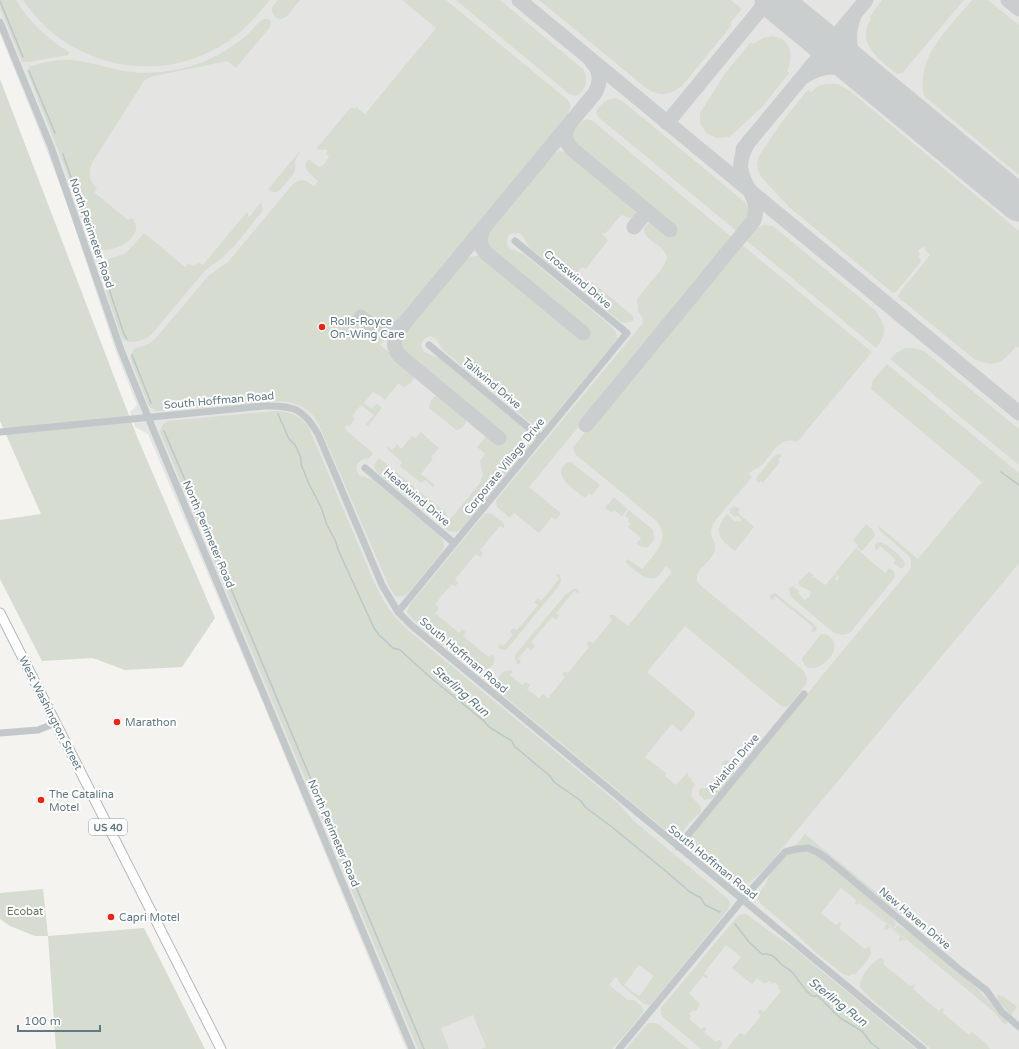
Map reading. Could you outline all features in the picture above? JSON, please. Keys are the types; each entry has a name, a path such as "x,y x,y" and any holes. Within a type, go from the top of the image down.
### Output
{"main road":[{"name":"West Washington Street","path":"0,613 221,1049"}],"street":[{"name":"North Perimeter Road","path":"0,22 51,147 122,350 148,417 412,1049"},
{"name":"Crosswind Drive","path":"515,241 627,333"},
{"name":"Corporate Village Drive","path":"398,612 627,333"},
{"name":"Tailwind Drive","path":"430,345 541,438"},
{"name":"South Hoffman Road","path":"0,432 281,405 295,409 307,417 318,434 382,585 398,612 416,630 924,1049"},
{"name":"Headwind Drive","path":"365,468 454,543"},
{"name":"Aviation Drive","path":"678,847 804,694"},
{"path":"0,732 38,730 56,723"},
{"name":"New Haven Drive","path":"742,900 785,852 808,848 821,854 986,990 1002,1012 1019,1027"},
{"path":"619,1049 742,900"}],"shaded area":[{"path":"0,0 1019,0 1019,1049 406,1049 262,701 148,434 135,427 130,412 137,405 116,352 67,204 0,34"}],"green space":[{"path":"0,0 16,0 33,22 46,35 69,52 68,55 22,62 0,8"},
{"path":"23,0 270,0 253,20 240,32 219,47 193,59 166,65 139,66 112,62 86,53 62,40 41,22"},
{"path":"278,0 300,0 286,17 281,19 276,18 272,12 272,7"},
{"path":"402,0 446,0 568,100 571,106 566,119 380,345 415,374 413,381 403,387 399,383 385,400 373,392 364,403 372,409 377,403 382,408 368,426 366,424 374,415 361,405 352,416 355,419 349,427 347,425 345,427 346,430 373,453 369,458 360,461 358,464 357,472 359,475 373,480 440,536 444,542 442,552 408,593 403,596 395,596 389,586 318,423 312,414 296,404 283,401 156,411 149,406 147,402 130,358 134,349 150,343 155,339 209,275 228,262 294,183 302,180 307,181 314,186 318,181 306,168 306,162 309,159 319,167 325,163 329,156 326,154 328,151 325,149 316,149 351,107 355,109 356,107 365,114 436,28"},
{"path":"456,0 500,0 583,69 586,76 586,84 582,91 576,96 569,94"},
{"path":"539,0 731,0 742,9 730,23 732,25 682,86 669,93 661,94 647,89"},
{"path":"882,0 964,0 905,70 902,73 897,74 872,51 866,36 867,28 871,19 869,18"},
{"path":"972,0 988,0 1019,25 1019,175 924,96 923,82 929,56 945,32"},
{"path":"263,19 271,21 270,27 236,68 227,61 150,77 144,81 92,163 90,170 92,182 97,188 94,192 128,220 132,218 136,226 135,233 123,245 114,248 105,250 97,249 91,245 66,170 27,71 30,66 62,60 72,60 140,73 153,73 180,69 206,61 218,55 245,37"},
{"path":"773,36 784,41 790,49 791,55 787,71 789,73 787,76 762,107 729,137 717,138 706,133 700,123 700,113 724,75 751,42 753,44 763,38"},
{"path":"0,79 138,439 215,618 182,667 125,670 93,658 42,661 0,579 0,520 41,514 0,421"},
{"path":"838,84 850,91 1019,231 1019,348 1016,346 998,363 993,364 981,362 974,359 898,297 900,292 930,255 925,250 925,247 918,251 920,254 918,256 921,260 920,263 896,292 893,293 789,207 762,178 757,165 759,156 781,123 806,92 809,90 811,92 818,86"},
{"path":"616,98 621,100 746,203 749,216 739,233 598,117 596,112 601,104 610,99"},
{"path":"587,119 593,121 734,239 529,487 561,513 556,520 552,517 539,533 514,513 510,518 497,507 496,500 643,323 642,317 638,312 637,299 663,267 667,258 663,249 647,237 644,229 648,224 655,223 669,234 675,228 585,154 575,144 572,139 573,132 580,123"},
{"path":"559,151 566,152 580,161 634,205 636,212 629,218 621,215 605,234 603,232 602,234 608,240 586,269 582,267 578,271 581,274 575,282 571,282 529,247 523,236 519,233 510,234 507,239 507,243 510,248 525,255 611,326 616,332 617,339 548,423 538,427 528,421 443,350 436,339 430,336 424,339 421,345 424,352 439,358 526,430 531,438 529,447 462,528 456,532 448,531 445,528 447,523 480,483 483,475 480,461 485,454 477,447 488,434 497,442 503,435 414,362 402,348 401,341 403,336 466,259 475,256 481,257 494,265 584,338 589,332 500,258 489,247 487,241 489,232 552,155"},
{"path":"299,152 295,161 294,173 281,189 277,192 273,192 268,189"},
{"path":"261,202 263,210 241,238 224,256 204,272 151,335 137,342 129,342 122,339 99,270 100,265 104,261 126,253 144,233 185,267 188,264 194,266 199,263 203,265 247,212 249,217"},
{"path":"764,225 773,226 876,311 882,321 884,333 883,338 876,348 745,239 756,228"},
{"path":"741,244 872,352 797,442 786,441 781,444 773,451 762,465 749,474 752,477 714,522 711,535 715,542 714,553 697,575 699,584 804,671 807,679 806,684 790,705 784,707 781,706 685,626 647,672 695,712 695,715 681,732 672,724 645,757 666,773 665,776 676,785 688,772 688,776 695,784 692,789 691,796 701,807 701,812 682,832 674,835 669,833 498,691 497,682 498,678 504,671 511,670 513,672 510,675 522,685 526,682 530,685 527,689 539,698 543,694 548,698 565,677 562,674 565,671 568,673 589,647 586,644 589,641 593,643 612,620 609,616 614,615 628,626 672,572 666,566 658,576 649,578 640,575 625,562 628,559 642,569 660,545 662,532 660,526 654,519 576,455 573,447"},
{"path":"586,280 592,282 633,316 634,320 627,323 621,322 581,290 581,286"},
{"path":"906,348 914,348 924,351 1019,429 1019,465 890,359 896,353"},
{"path":"887,364 1019,473 1019,563 765,869 749,883 740,885 727,877 690,845 689,842 691,835 911,568 911,559 908,555 879,530 879,526 918,559 982,482 871,389 873,380"},
{"path":"441,394 467,416 463,427 456,430 429,408 432,399"},
{"path":"275,411 290,413 299,417 309,428 374,582 386,605 396,618 409,631 618,803 634,821 728,899 730,904 727,911 651,1004 644,1004 621,985 615,977 609,985 628,1000 638,1002 644,1011 612,1049 481,1049 486,1047 473,1015 441,1028 449,1049 418,1049 160,432 163,424 168,421","holes":["639,965 654,976 639,996 624,985"]},
{"path":"421,432 439,448 431,457 433,459 421,474 435,485 433,487 425,480 421,483 400,466 402,462 386,448 388,447 392,450 397,444 401,449 412,436 415,438"},
{"path":"775,455 782,455 778,460 780,462 763,483 761,481 759,483 756,478"},
{"path":"379,458 445,512 447,515 442,521 439,522 435,520 379,474 374,465"},
{"path":"571,462 600,485 592,495 589,493 585,498 571,487 563,478 561,473 562,468 566,463"},
{"path":"614,497 628,509 622,516 615,511 611,512 605,508"},
{"path":"734,506 740,509 738,512 742,519 743,517 754,527 735,551 721,539 719,535 720,526 727,514 735,521 739,522 742,520 738,516 735,517 730,513 731,508 735,510 732,508"},
{"path":"629,510 653,530 654,540 648,547 642,547 636,543 641,539 628,527 631,524 628,522 629,519 625,516"},
{"path":"487,513 492,514 504,523 504,528 500,526 480,550 483,553 480,557 476,554 455,579 458,583 455,587 452,584 435,604 439,608 435,613 459,633 462,629 466,632 463,636 489,657 492,654 494,658 493,665 486,670 477,671 439,642 407,613 412,602 482,517"},
{"path":"866,524 874,531 875,536 862,551 857,547 858,545 853,540"},
{"path":"879,542 890,547 904,561 905,564 902,569 894,564 895,559 880,546 877,550 875,548 875,544"},
{"path":"856,548 885,573 889,568 894,572 895,577 850,633 843,635 834,633 791,597 789,588 793,586 800,592 798,593 805,600 808,597 809,598 811,593 810,591 800,586 798,582 809,572 814,575 812,577 815,577 825,585 835,574 838,576 835,579 837,581 839,576 835,573"},
{"path":"556,575 560,575 561,581 558,587 507,649 503,650 498,648 500,644 503,646 513,635 510,632 513,628 517,630 538,605 534,602 538,598 541,601 559,579"},
{"path":"574,589 578,589 579,592 574,591 556,613 559,616 556,620 552,617 531,642 535,646 531,650 528,647 518,658 521,662 517,664 515,655 566,594"},
{"path":"775,593 815,625 817,629 816,631 812,633 812,626 775,596 773,600 770,598 770,595"},
{"path":"821,634 826,634 830,637 834,643 834,650 824,663 817,667 811,668 805,665 802,658"},
{"path":"727,760 734,765 734,773 713,798 705,800 699,795 699,791 701,788 706,789 724,768 722,762"},
{"path":"805,834 892,905 904,913 903,916 808,845 795,846"},
{"path":"804,851 813,853 819,857 889,915 897,924 893,928 842,887 906,940 905,941 903,939 900,942 900,936 889,927 887,930 885,929 886,924 859,903 857,905 855,904 856,900 841,888 821,913 836,925 840,922 841,925 839,928 865,949 869,946 871,949 870,957 854,975 852,974 849,976 843,974 815,952 761,904 758,899 758,894 765,885 771,872 785,856 791,853"},
{"name":"Ecobat","path":"43,889 48,936 35,936 10,926 0,919 0,893"},
{"path":"746,914 795,949 916,1049 727,1049 740,1033 745,1035 761,1016 758,1013 759,1010 764,1012 781,991 778,988 779,986 774,982 773,984 769,981 763,983 757,978 752,984 732,968 741,957 726,945 704,973 708,977 706,978 703,976 689,993 700,1004 696,1011 693,1010 689,1014 691,1017 689,1019 701,1029 705,1027 706,1029 704,1032 716,1042 719,1040 722,1042 722,1046 719,1049 701,1049 664,1018 661,1014 661,1008 739,915"},
{"path":"898,925 915,936 973,984 1008,1022 1005,1025 994,1012 894,929"},
{"name":"Ecobat","path":"144,928 205,1049 56,1049 48,936"},
{"path":"882,958 885,961 883,964 910,986 914,984 915,986 913,989 939,1011 942,1008 944,1009 943,1013 969,1035 972,1032 987,1044 990,1049 931,1049 870,998 860,987 860,983 864,974 871,965 878,959"},
{"path":"998,994 1017,1007 1011,1015 998,1001"},
{"path":"648,1023 655,1023 659,1025 689,1049 626,1049"}],"waterway":[{"path":"0,1 23,57"},
{"path":"29,71 55,133"},
{"path":"63,154 94,244"},
{"path":"102,268 127,339"},
{"path":"132,355 151,403"},
{"name":"Sterling Run","path":"278,414 289,439 295,445 301,458 301,464 321,507 327,525 374,628 379,635 393,648 400,650 431,678 484,721 489,727 512,741 514,746 550,776 554,782 581,801 585,807 612,827 690,892 701,898 705,905 720,912"},
{"path":"164,431 424,1049"},
{"path":"1001,472 1019,485"},
{"name":"Sterling Run","path":"735,924 749,942 762,954 774,956 782,965 792,972 809,994 812,996 818,996 840,1018 862,1031 871,1043 879,1049"}],"taxiway":[{"path":"519,0 1019,413"},
{"path":"667,123 768,0"},
{"path":"743,149 866,0"},
{"path":"1008,0 1019,9"},
{"path":"854,16 850,32 851,48 853,56 861,70 867,76"},
{"path":"499,438 401,357 395,349 394,341 397,333 403,325 595,93 599,77 597,69 592,62"},
{"path":"805,76 820,69 833,67 846,69 859,74 904,110"},
{"path":"568,126 566,138 572,149 670,230"},
{"path":"586,425 754,220 756,209 754,200 742,176 741,166 742,155 749,141"},
{"path":"634,227 647,211"},
{"path":"483,229 480,242 486,253 583,333"},
{"path":"361,317 376,328 386,331 397,329 403,325"}],"runway":[{"path":"773,0 1019,203"}],"place":[{"name":"Rolls-Royce On-Wing Care","path":"322,327"},
{"name":"Marathon","path":"117,722"},
{"name":"The Catalina Motel","path":"41,800"},
{"name":"Capri Motel","path":"111,917"}]}
